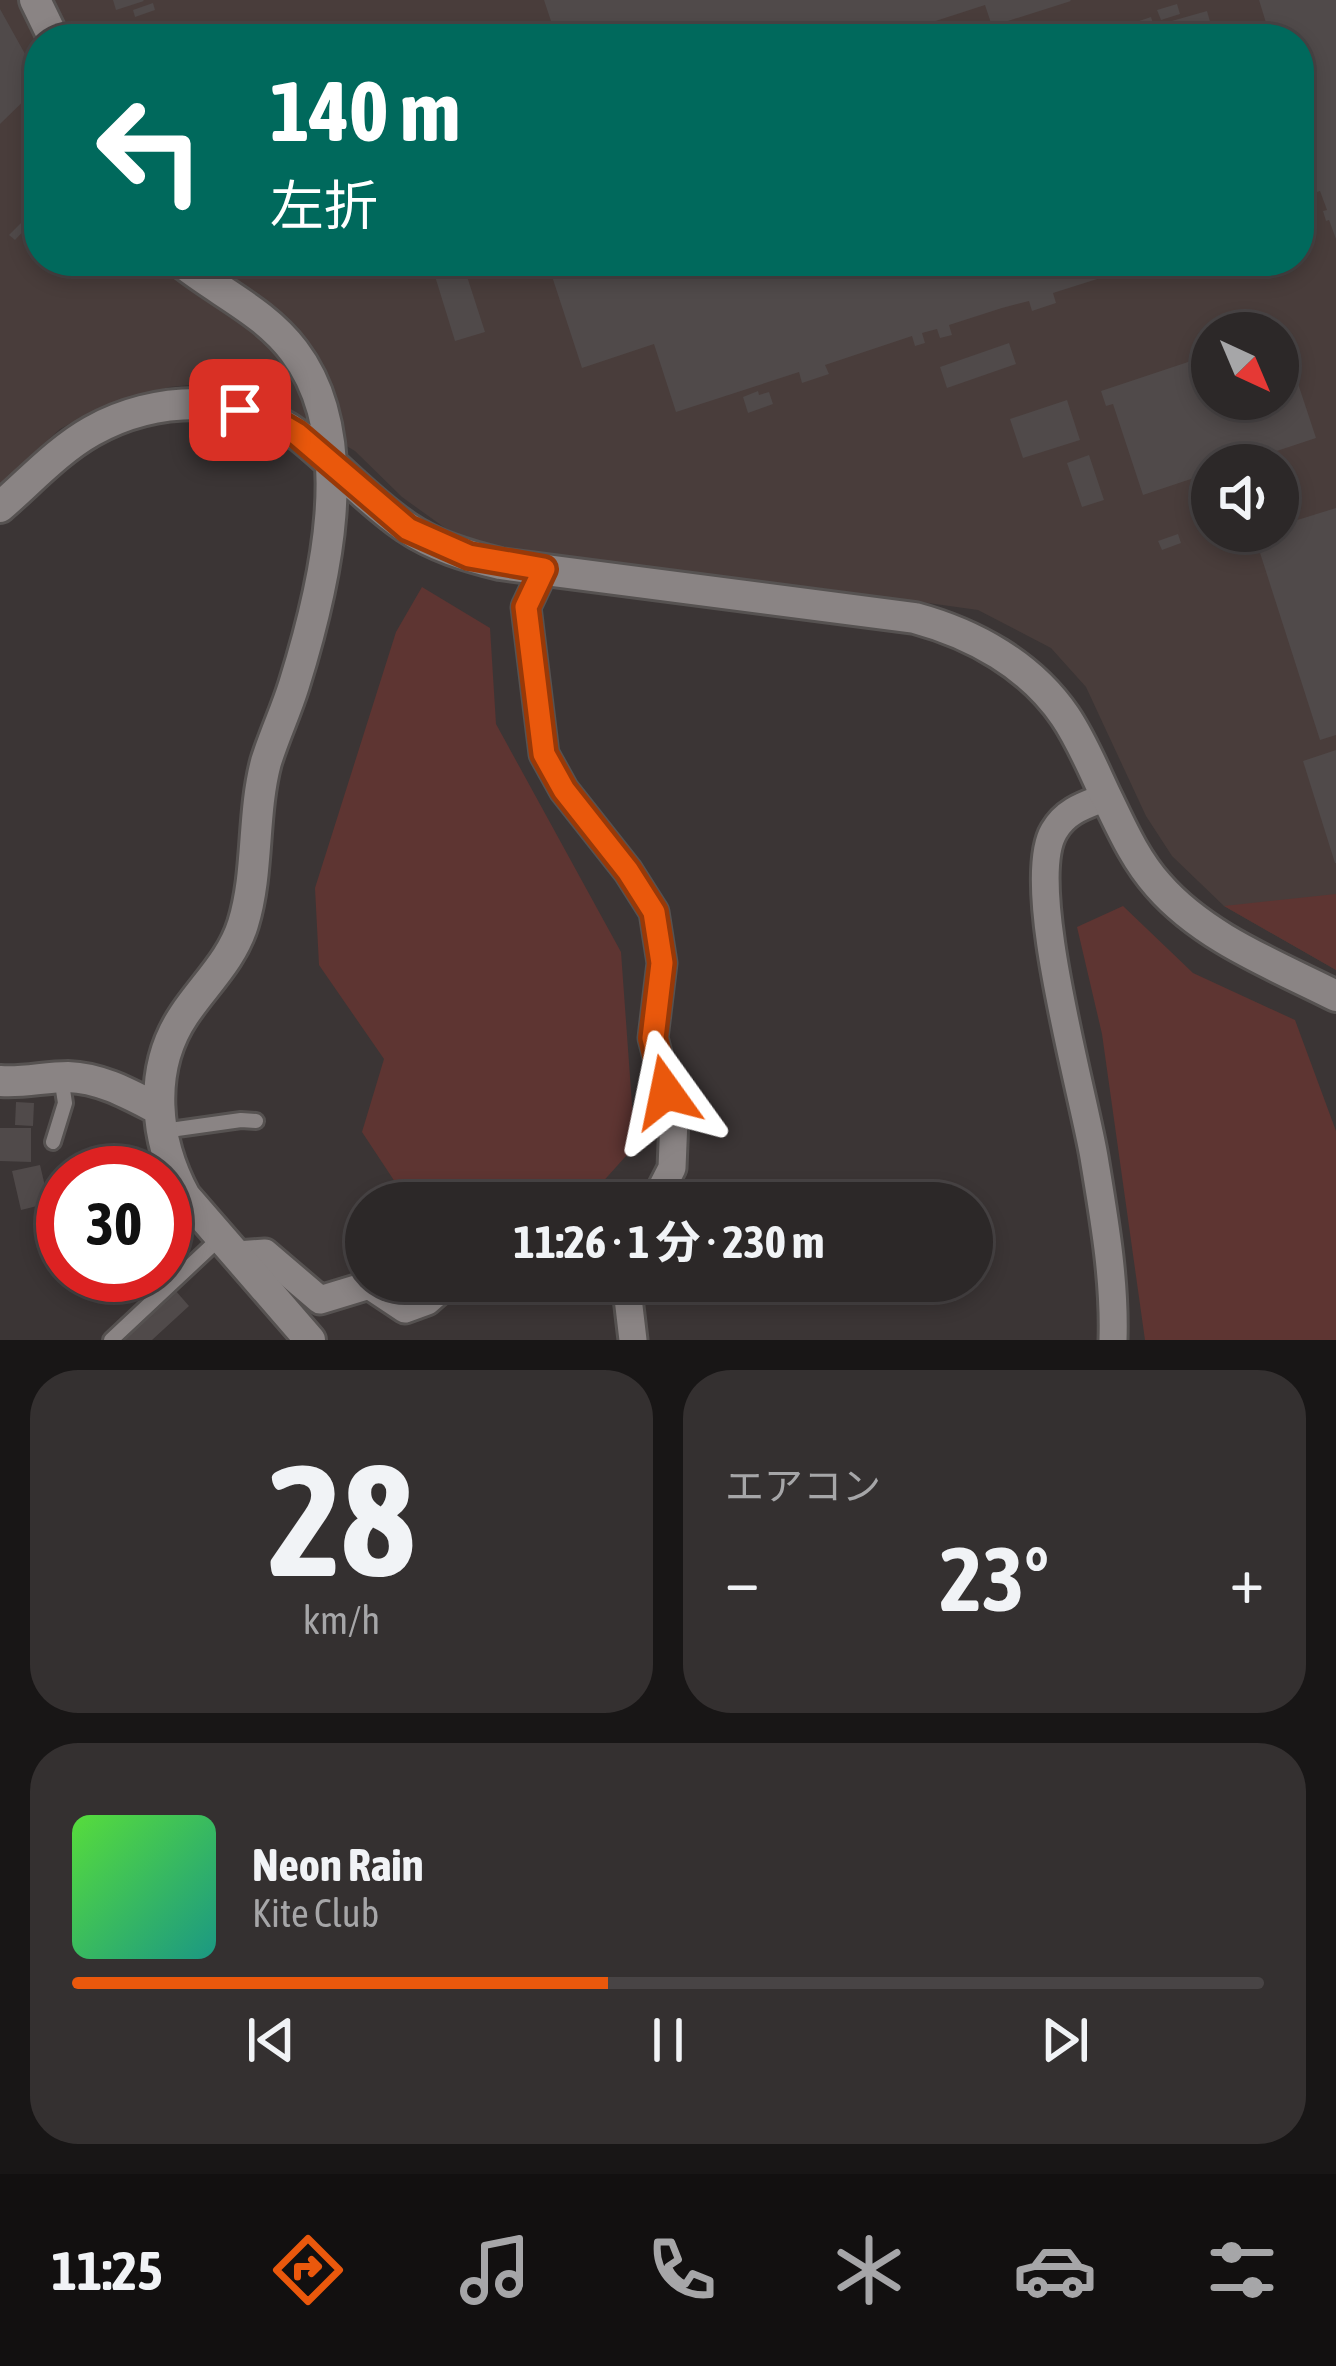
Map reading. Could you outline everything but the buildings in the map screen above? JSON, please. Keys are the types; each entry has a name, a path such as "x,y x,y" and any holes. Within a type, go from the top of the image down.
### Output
{"street":[{"path":"201,276 268,323 294,351 325,418 332,464 321,580 258,798 243,924 231,952 172,1037 158,1089 160,1120 170,1169 185,1196 310,1340"},
{"path":"0,507 92,431 153,408 209,404 266,418 297,434 408,529 484,560 835,606 947,626 1022,670 1063,713 1136,858 1180,908 1232,942 1336,996"},
{"path":"544,569 526,607 544,754 564,790 654,912 662,963 653,1038 674,1119 672,1168 665,1182"},
{"path":"1106,796 1069,812 1052,834 1044,878 1055,976 1099,1194 1114,1297 1114,1340"},
{"path":"0,1081 84,1078 112,1086 160,1120"},
{"path":"229,1246 265,1253 320,1300 345,1292"},
{"path":"394,1302 405,1309 424,1302"},
{"path":"628,1302 633,1340"}],"lane":[{"path":"53,1142 64,1103 61,1077"},
{"path":"160,1120 256,1121"},
{"path":"111,1340 229,1246"}],"shaded area":[{"path":"0,0 1336,0 1336,970 1224,906 1172,856 1146,816 1086,687 1051,648 978,610 500,552 445,528 402,497 355,451 252,391 213,383 169,387 88,414 60,429 0,484"},
{"path":"422,587 490,628 496,724 621,952 635,1146 603,1182 395,1182 362,1132 384,1059 319,965 315,888 396,632"},
{"path":"1336,894 1336,970 1224,906"},
{"path":"1123,906 1193,973 1295,1020 1336,1131 1336,1340 1145,1340 1102,1034 1077,927"}],"route":[{"path":"240,410 297,434 408,529 469,556 544,569 526,607 544,754 564,790 654,912 662,963 653,1038 666,1092"}]}
